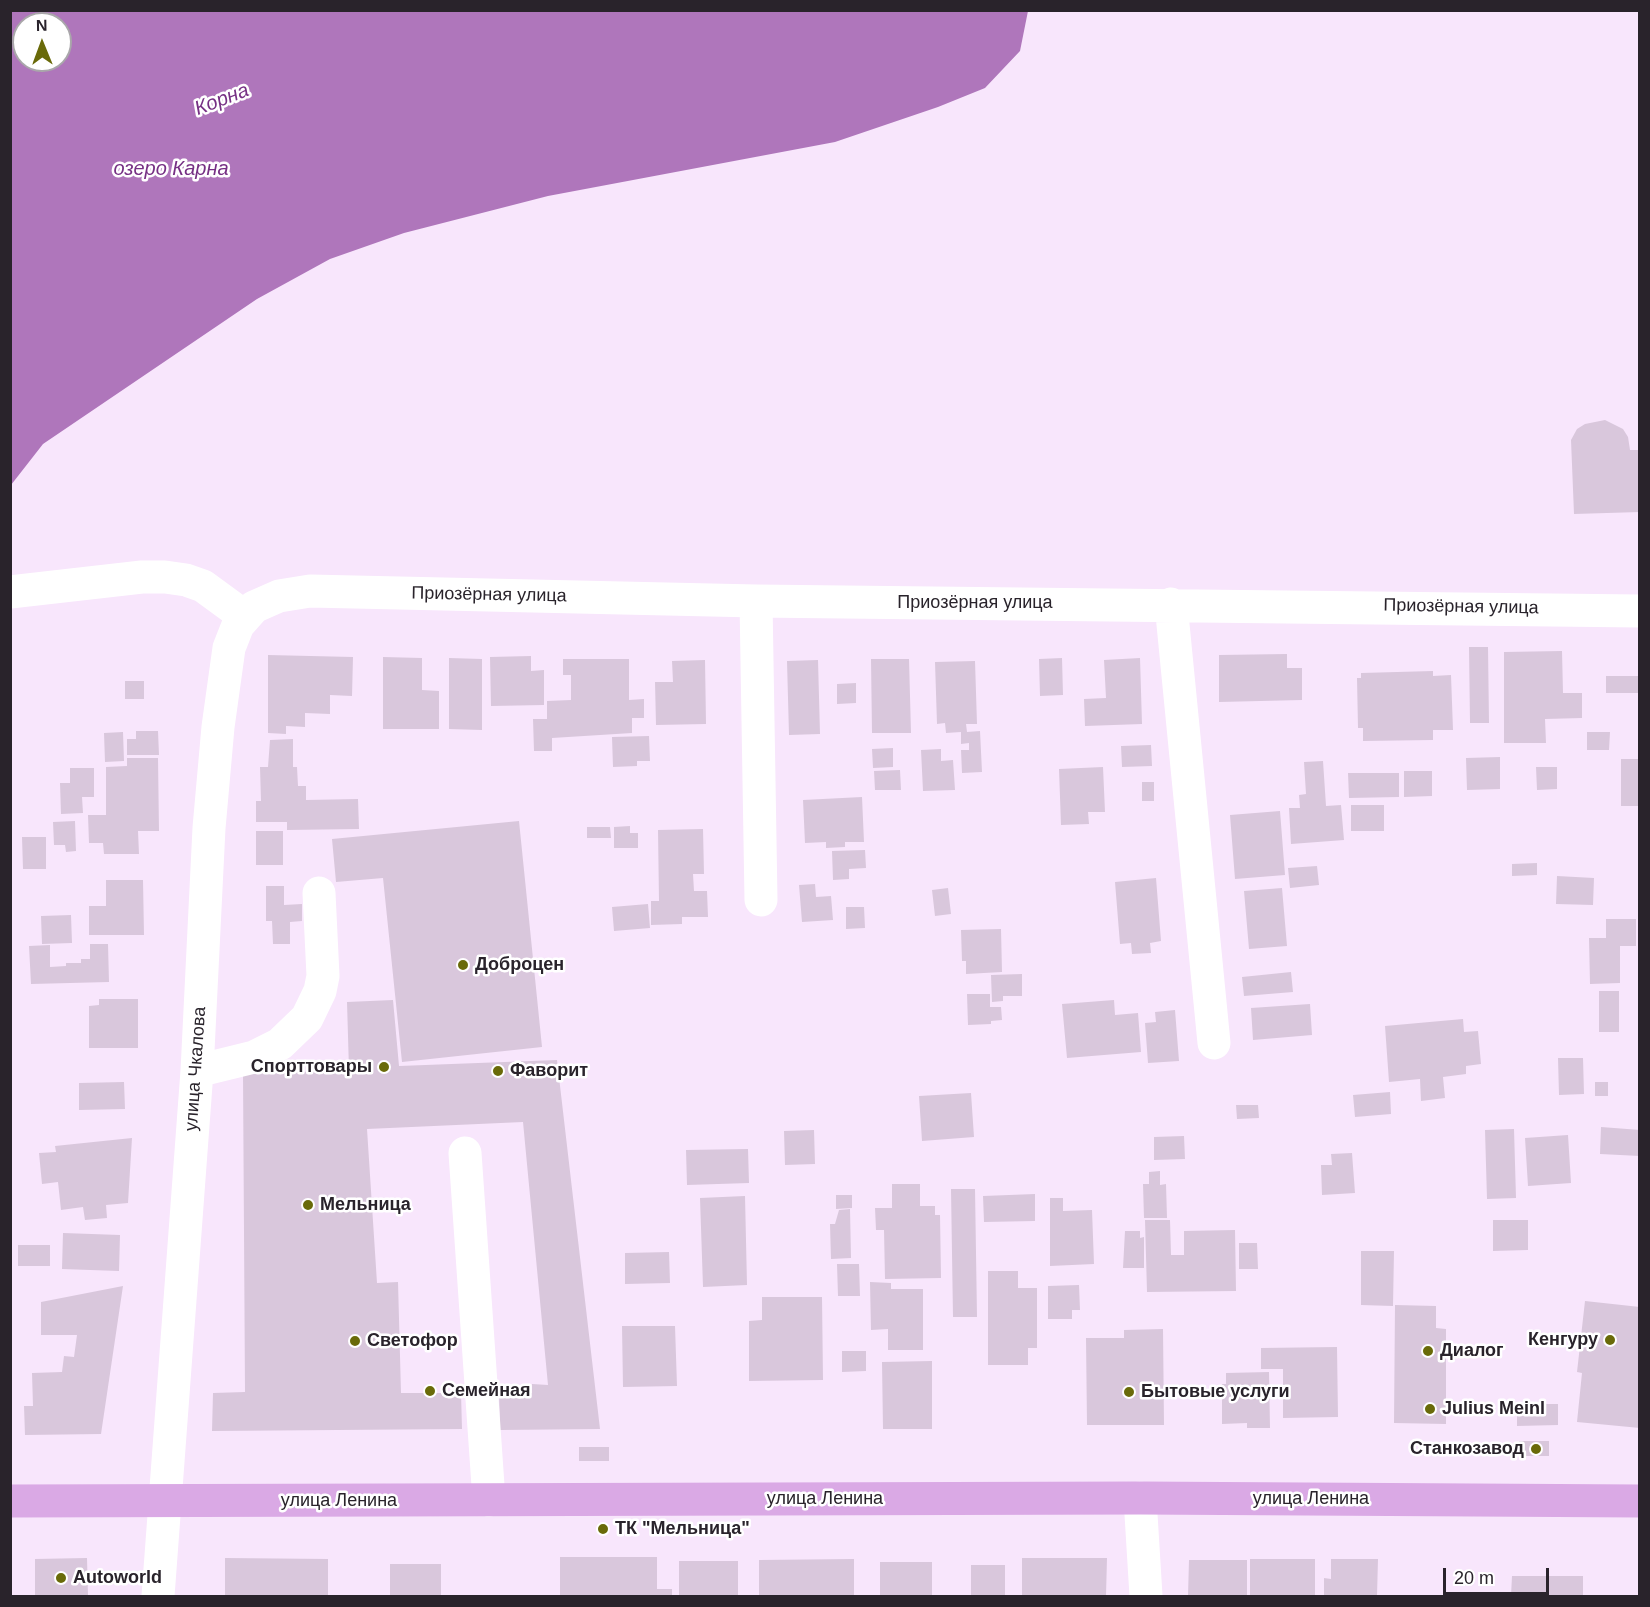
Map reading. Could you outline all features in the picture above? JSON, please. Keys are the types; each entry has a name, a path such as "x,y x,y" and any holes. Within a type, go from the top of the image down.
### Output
{"main road":[{"name":"улица Ленина","path":"10,1501 1140,1498 1640,1501"}],"street":[{"path":"10,592 142,577 165,577 186,580 203,586 244,616"},
{"name":"Приозёрная улица","path":"244,616 266,601 310,591 756,601 1640,611"},
{"path":"756,601 761,900"},
{"path":"1171,604 1214,1043"},
{"name":"улица Чкалова","path":"158,1596 197,1071 209,828 226,662 233,635 244,616"},
{"path":"197,1071 254,1057 280,1044 307,1018 320,991 323,976 319,893"},
{"path":"465,1153 489,1500"},
{"path":"1140,1498 1146,1596"}],"water":[{"name":"озеро Карна","path":"11,10 1028,10 1020,51 985,88 938,107 835,142 548,196 404,233 330,259 257,299 43,444 11,485"}],"building":[{"path":"1605,420 1623,429 1628,437 1630,450 1640,450 1640,512 1574,514 1571,440 1577,429 1585,424"},
{"path":"1469,647 1488,647 1489,723 1470,723"},
{"path":"1562,651 1563,693 1582,693 1582,718 1545,719 1546,743 1504,743 1504,652"},
{"path":"1287,654 1287,668 1302,668 1302,700 1219,702 1219,655"},
{"path":"268,655 353,657 352,696 330,695 330,714 305,713 305,727 286,726 286,734 268,733"},
{"path":"531,656 531,671 544,670 544,705 491,706 490,657"},
{"path":"383,657 422,658 422,690 439,691 439,729 383,729"},
{"path":"449,658 482,659 482,730 449,729"},
{"path":"1062,658 1063,695 1040,696 1039,659"},
{"path":"1140,658 1142,724 1085,726 1084,699 1106,698 1104,660"},
{"path":"563,659 629,659 629,700 644,699 644,718 632,718 632,733 552,738 552,751 534,751 533,719 547,719 547,701 571,700 571,675 563,675"},
{"path":"871,659 909,659 911,733 872,733"},
{"path":"705,660 706,724 656,725 655,682 673,682 672,661"},
{"path":"818,660 820,734 789,735 787,661"},
{"path":"975,661 977,724 966,724 967,732 980,731 982,772 962,773 961,750 969,750 969,743 961,744 961,732 946,733 945,723 937,724 935,662"},
{"path":"1433,671 1433,676 1451,675 1453,730 1433,730 1433,740 1363,741 1363,728 1358,728 1357,678 1361,678 1361,673"},
{"path":"1606,676 1640,676 1640,693 1606,693"},
{"path":"125,681 144,681 144,699 125,699"},
{"path":"856,683 856,703 837,704 837,684"},
{"path":"136,731 158,731 159,755 127,755 127,739 136,739"},
{"path":"123,732 124,761 105,762 104,733"},
{"path":"1587,732 1610,732 1609,750 1587,750"},
{"path":"649,736 650,761 637,761 637,766 613,767 612,737"},
{"path":"293,739 293,767 297,767 298,786 306,786 306,800 358,799 359,829 287,830 287,822 256,822 256,801 261,801 260,767 268,767 270,740"},
{"path":"1151,745 1152,766 1122,767 1121,746"},
{"path":"893,748 893,767 873,768 872,749"},
{"path":"941,749 941,761 953,760 955,790 923,791 921,750"},
{"path":"1500,757 1500,789 1467,790 1466,758"},
{"path":"127,758 158,758 159,831 138,831 139,854 104,854 103,843 89,843 88,815 106,815 106,767 127,766"},
{"path":"1621,759 1640,759 1640,806 1621,806"},
{"path":"1323,761 1326,806 1341,805 1344,840 1291,844 1289,808 1300,808 1299,795 1306,794 1304,762"},
{"path":"1103,767 1105,812 1088,812 1089,824 1061,825 1059,769"},
{"path":"1536,767 1557,767 1557,789 1537,790"},
{"path":"70,768 94,768 94,797 82,797 83,813 61,814 60,783 70,783"},
{"path":"900,770 901,790 875,790 874,771"},
{"path":"1404,771 1432,771 1432,796 1404,797"},
{"path":"1348,773 1399,773 1399,797 1349,798"},
{"path":"1142,782 1154,782 1154,801 1142,801"},
{"path":"862,797 864,842 845,842 845,847 826,848 826,842 805,843 803,800"},
{"path":"1351,805 1384,805 1384,831 1351,831"},
{"path":"1280,811 1285,875 1235,879 1230,815"},
{"path":"75,821 76,851 66,852 65,845 54,845 53,822"},
{"name":"Доброцен","path":"519,821 542,1047 402,1062 383,878 336,882 332,839"},
{"path":"630,826 630,833 638,833 638,848 614,848 614,827"},
{"path":"587,827 610,827 611,838 587,838"},
{"path":"703,829 704,874 693,874 694,891 707,891 708,917 682,917 682,924 651,925 651,901 659,901 658,830"},
{"path":"256,831 283,831 283,865 256,865"},
{"path":"22,837 46,837 46,869 23,869"},
{"path":"865,850 866,868 849,869 849,879 833,880 832,851"},
{"path":"1537,863 1537,875 1512,876 1512,864"},
{"path":"1317,866 1319,885 1290,888 1288,868"},
{"path":"1557,876 1594,878 1593,905 1556,904"},
{"path":"1156,878 1161,941 1150,943 1151,953 1132,954 1131,943 1120,944 1115,882"},
{"path":"106,880 143,880 144,935 89,935 89,906 106,906"},
{"path":"815,884 816,897 831,896 833,920 802,922 799,885"},
{"path":"266,886 284,886 284,905 302,904 302,921 290,922 290,944 273,944 272,921 266,921"},
{"path":"948,888 951,914 935,916 932,890"},
{"path":"1282,888 1287,946 1249,949 1244,891"},
{"path":"648,904 650,928 614,931 612,907"},
{"path":"846,907 864,907 865,928 846,929"},
{"path":"71,915 72,943 42,944 41,916"},
{"path":"1606,919 1636,919 1636,946 1620,946 1620,983 1590,984 1589,938 1606,938"},
{"path":"1001,929 1002,972 966,974 966,961 962,961 961,930"},
{"path":"90,944 108,944 109,982 31,984 29,946 50,945 50,967 66,966 66,963 81,963 81,959 90,959"},
{"path":"1291,972 1293,992 1244,996 1242,977"},
{"path":"1022,974 1022,996 1003,996 1003,1001 992,1002 991,975"},
{"path":"1599,991 1619,991 1619,1032 1599,1032"},
{"path":"967,994 990,994 990,1007 1001,1007 1002,1020 991,1021 991,1024 968,1025"},
{"path":"99,999 138,999 138,1048 89,1048 89,1006 99,1005"},
{"name":"Мельница","path":"393,1000 399,1066 557,1060 600,1429 500,1430 499,1393 532,1393 532,1384 548,1385 523,1122 367,1129 377,1283 398,1282 401,1393 461,1393 462,1429 212,1431 213,1393 245,1392 243,1074 349,1070 347,1002"},
{"path":"1114,1000 1115,1015 1138,1013 1141,1052 1067,1058 1062,1004"},
{"path":"1310,1004 1312,1035 1253,1040 1251,1008"},
{"path":"1175,1010 1179,1061 1148,1063 1145,1023 1156,1022 1155,1012"},
{"path":"1463,1019 1464,1032 1478,1031 1481,1064 1466,1066 1466,1074 1443,1077 1445,1098 1421,1101 1420,1079 1389,1082 1385,1026"},
{"path":"1558,1058 1583,1058 1584,1094 1559,1095"},
{"path":"124,1082 125,1109 79,1110 79,1083"},
{"path":"1595,1082 1608,1082 1608,1096 1595,1096"},
{"path":"1390,1092 1391,1114 1355,1117 1353,1095"},
{"path":"971,1093 974,1137 922,1141 919,1096"},
{"path":"1236,1105 1258,1105 1259,1118 1237,1119"},
{"path":"1601,1127 1640,1130 1640,1156 1600,1154"},
{"path":"1514,1129 1516,1198 1487,1199 1485,1130"},
{"path":"814,1130 815,1164 785,1165 784,1131"},
{"path":"1568,1135 1571,1183 1528,1186 1525,1138"},
{"path":"1184,1136 1185,1159 1154,1160 1154,1137"},
{"path":"132,1138 128,1203 106,1205 107,1218 85,1220 83,1207 61,1210 58,1182 42,1184 39,1153 56,1152 55,1146"},
{"path":"748,1149 749,1183 687,1185 686,1150"},
{"path":"1352,1153 1355,1193 1322,1195 1321,1165 1332,1165 1331,1154"},
{"path":"1160,1171 1160,1185 1166,1184 1167,1218 1144,1218 1143,1184 1149,1184 1149,1172"},
{"path":"892,1184 920,1184 920,1206 935,1206 935,1215 940,1215 941,1278 885,1279 884,1230 876,1230 875,1208 892,1208"},
{"path":"951,1189 975,1189 977,1317 953,1317"},
{"path":"1035,1194 1035,1221 984,1222 983,1196"},
{"path":"836,1195 852,1195 852,1208 836,1209"},
{"path":"745,1196 747,1285 703,1287 700,1198"},
{"path":"1050,1198 1063,1198 1063,1211 1092,1210 1094,1264 1050,1266"},
{"path":"850,1209 851,1258 831,1259 830,1224 835,1224 839,1210"},
{"path":"1145,1220 1170,1220 1171,1255 1184,1255 1184,1231 1235,1230 1236,1291 1147,1292"},
{"path":"1493,1220 1528,1220 1528,1250 1493,1251"},
{"path":"1125,1231 1140,1231 1140,1238 1144,1237 1144,1268 1123,1268"},
{"path":"63,1233 120,1235 119,1271 62,1269"},
{"path":"1239,1243 1257,1243 1258,1269 1239,1269"},
{"path":"18,1245 50,1245 50,1266 18,1266"},
{"path":"1361,1251 1394,1251 1393,1306 1361,1305"},
{"path":"669,1252 670,1283 625,1284 625,1253"},
{"path":"837,1264 859,1264 860,1296 838,1296"},
{"path":"988,1271 1018,1271 1018,1288 1037,1288 1037,1348 1028,1348 1028,1365 988,1365"},
{"path":"870,1282 891,1283 891,1289 923,1289 923,1350 888,1350 888,1329 871,1330"},
{"path":"1079,1285 1080,1310 1072,1310 1072,1319 1048,1319 1048,1286"},
{"path":"123,1286 101,1434 25,1435 24,1406 33,1406 32,1373 62,1372 64,1356 74,1357 77,1335 41,1335 41,1302"},
{"path":"762,1297 822,1297 823,1380 749,1381 749,1321 762,1320"},
{"name":"Кенгуру","path":"1585,1301 1640,1307 1640,1428 1577,1422 1582,1373 1577,1372"},
{"path":"1395,1305 1436,1306 1436,1328 1446,1329 1446,1424 1394,1423"},
{"path":"622,1326 675,1326 677,1386 623,1387"},
{"path":"1163,1329 1164,1425 1087,1425 1086,1338 1124,1338 1124,1330"},
{"path":"1337,1347 1338,1417 1283,1418 1283,1369 1261,1369 1261,1348"},
{"path":"842,1351 866,1351 866,1371 842,1372"},
{"path":"932,1361 932,1429 883,1429 882,1362"},
{"path":"1269,1372 1270,1428 1247,1428 1247,1423 1222,1424 1222,1384 1226,1384 1226,1373"},
{"path":"1517,1404 1558,1404 1558,1425 1517,1426"},
{"path":"1519,1441 1549,1441 1549,1456 1519,1456"},
{"path":"579,1447 609,1447 609,1461 579,1461"},
{"path":"560,1557 657,1557 657,1589 672,1589 672,1596 560,1596"},
{"name":"Autoworld","path":"87,1558 88,1596 35,1596 35,1559"},
{"path":"225,1558 328,1559 328,1596 225,1596"},
{"path":"1022,1558 1107,1558 1106,1596 1022,1596"},
{"path":"854,1559 854,1596 759,1596 759,1560"},
{"path":"1250,1559 1315,1559 1315,1596 1250,1596"},
{"path":"1331,1559 1378,1559 1377,1596 1324,1596 1324,1578 1331,1579"},
{"path":"1189,1560 1247,1560 1247,1596 1188,1596"},
{"path":"679,1561 738,1561 738,1596 679,1596"},
{"path":"880,1562 932,1562 932,1596 880,1596"},
{"path":"390,1564 441,1564 441,1596 390,1596"},
{"path":"971,1565 1005,1565 1005,1596 971,1596"},
{"path":"1512,1576 1583,1576 1583,1596 1511,1596"}],"place":[{"name":"Доброцен","path":"463,965"},
{"name":"Спорттовары","path":"384,1067"},
{"name":"Фаворит","path":"498,1071"},
{"name":"Мельница","path":"308,1205"},
{"name":"Кенгуру","path":"1610,1340"},
{"name":"Светофор","path":"355,1341"},
{"name":"Диалог","path":"1428,1351"},
{"name":"Семейная","path":"430,1391"},
{"name":"Бытовые услуги","path":"1129,1392"},
{"name":"Julius Meinl","path":"1430,1409"},
{"name":"Станкозавод","path":"1536,1449"},
{"name":"ТК \"Мельница\"","path":"603,1529"},
{"name":"Autoworld","path":"61,1578"}],"water label":[{"name":"Корна","path":"222,100"}]}
